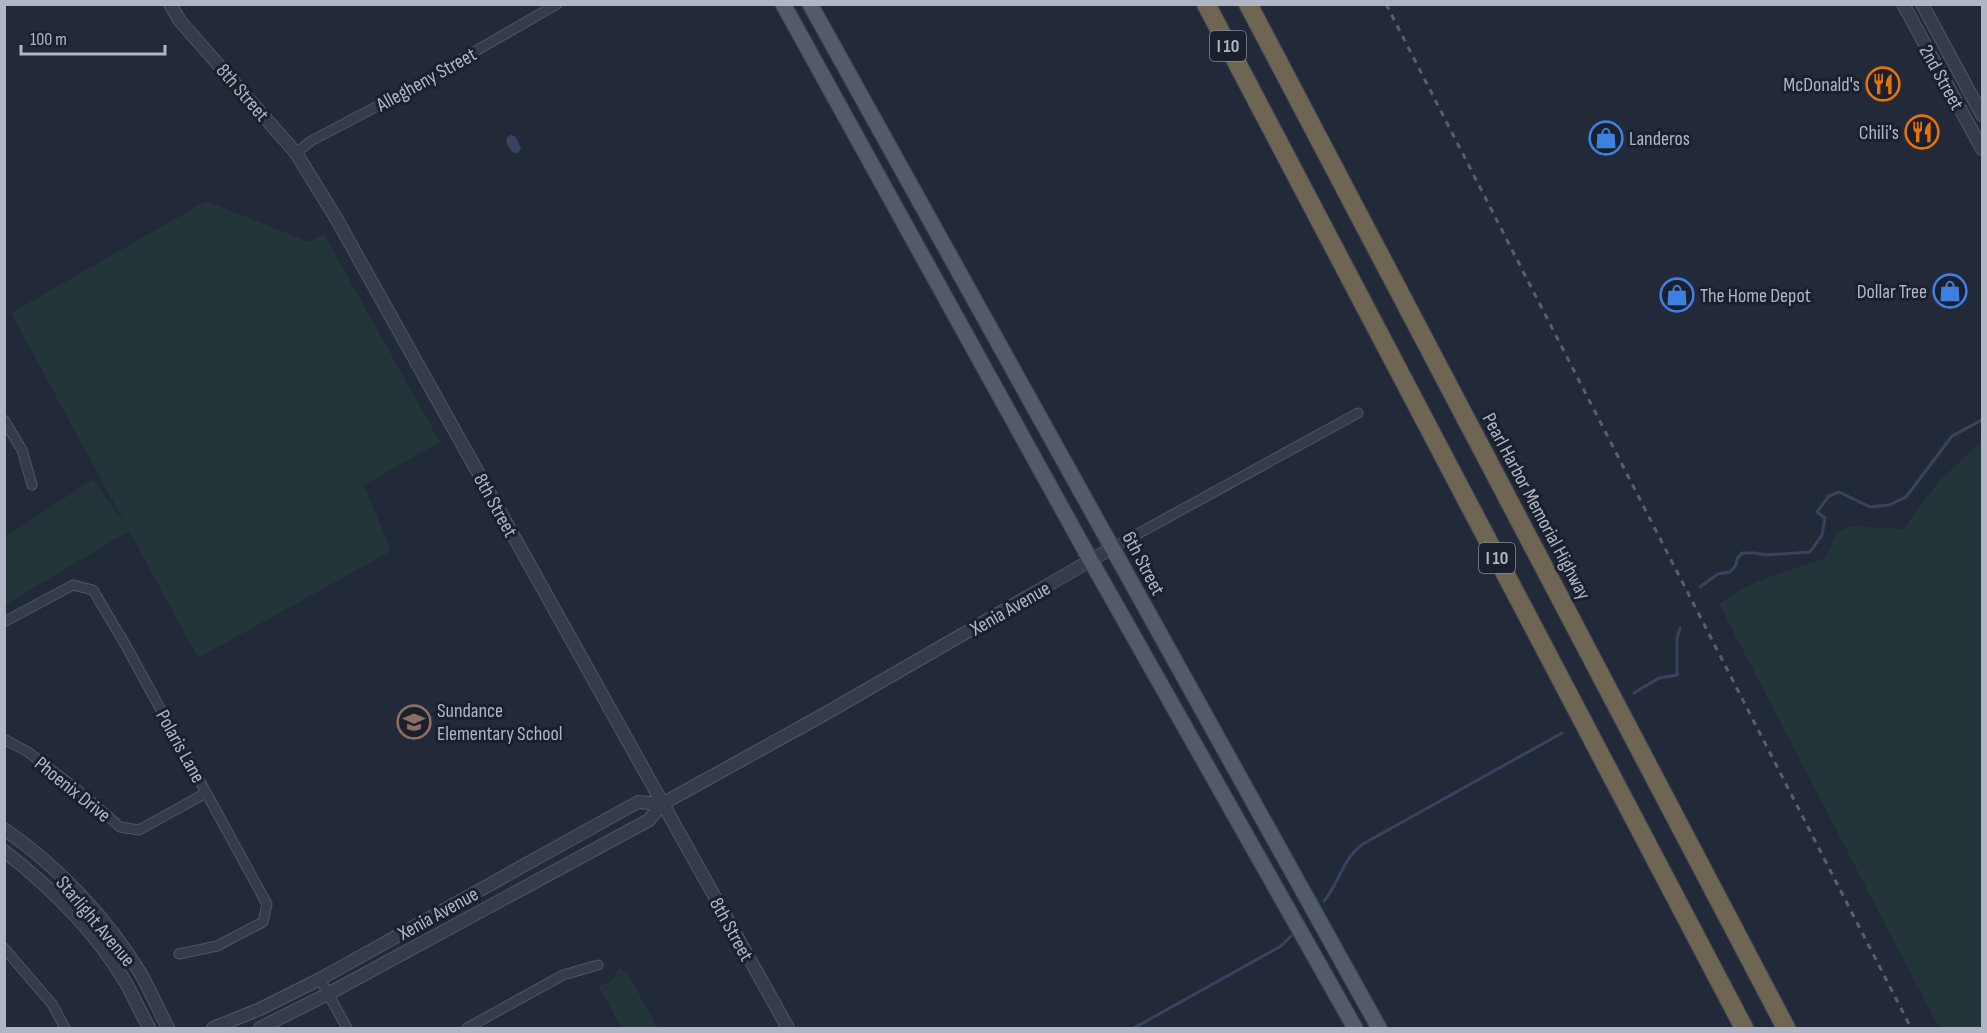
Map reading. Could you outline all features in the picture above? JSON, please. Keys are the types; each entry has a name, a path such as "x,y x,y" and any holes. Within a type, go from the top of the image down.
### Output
{"highway":[{"path":"1200,4 1249,88"},
{"name":"I 10","path":"1206,4 1744,1029"},
{"name":"Pearl Harbor Memorial Highway","path":"1248,4 1788,1029"},
{"path":"1256,4 1279,64"}],"main road":[{"path":"783,4 1091,561 1355,1029"},
{"name":"6th Street","path":"810,4 1379,1029"},
{"path":"1338,999 1357,988"}],"street":[{"name":"8th Street","path":"170,4 180,21 296,153 336,218 788,1029"},
{"name":"Allegheny Street","path":"296,153 312,141 408,90 557,4"},
{"name":"2nd Street","path":"1903,4 1983,149"},
{"name":"2nd Street","path":"1922,4 1983,115"},
{"name":"Xenia Avenue","path":"260,1029 649,820 662,804 823,715 1112,548 1358,413"},
{"path":"4,420 22,450 32,485"},
{"name":"Polaris Lane","path":"4,622 73,585 93,590 125,644 267,904 263,922 217,946 179,954"},
{"name":"Phoenix Drive","path":"4,739 28,752 83,794 120,827 139,830 206,793"},
{"name":"Xenia Avenue","path":"213,1029 320,979 638,802 662,804"},
{"name":"Starlight Avenue","path":"4,829 78,892 111,932 140,974 168,1029"},
{"path":"6,854 17,838"},
{"name":"Starlight Avenue","path":"6,854 66,904 126,983 148,1029"},
{"path":"4,948 52,1004 65,1029"},
{"path":"467,1029 563,975 598,965"},
{"path":"320,979 347,1029"}],"shaded area":[{"path":"206,201 309,242 324,234 440,442 364,485 391,551 198,658 129,531 5,605 4,538 93,479 125,524 11,313"},
{"path":"1982,440 1982,1028 1939,1028 1719,604 1756,582 1825,558 1837,532 1852,526 1903,529 1939,481"},
{"path":"619,968 626,971 658,1028 622,1028 598,986 612,981"}],"water":[{"path":"515,136 521,148 517,154 512,152 506,142 507,137"}],"waterway":[{"path":"1700,587 1718,574 1730,572 1742,553 1766,555 1810,552 1822,535 1825,518 1817,512 1829,496 1839,492 1870,507 1889,505 1906,497 1952,436 1982,420"},
{"path":"1634,693 1659,678 1677,675 1677,638 1680,628"},
{"path":"1324,901 1350,857 1363,844 1562,733"},
{"path":"1134,1028 1281,946 1291,936"}],"railway":[{"path":"1386,4 1911,1028"}],"place":[{"name":"McDonald's","path":"1883,84"},
{"name":"Chili's","path":"1922,132"},
{"name":"Landeros","path":"1606,138"},
{"name":"Dollar Tree","path":"1950,291"},
{"name":"The Home Depot","path":"1677,295"},
{"name":"Sundance Elementary School","path":"414,722"}]}
